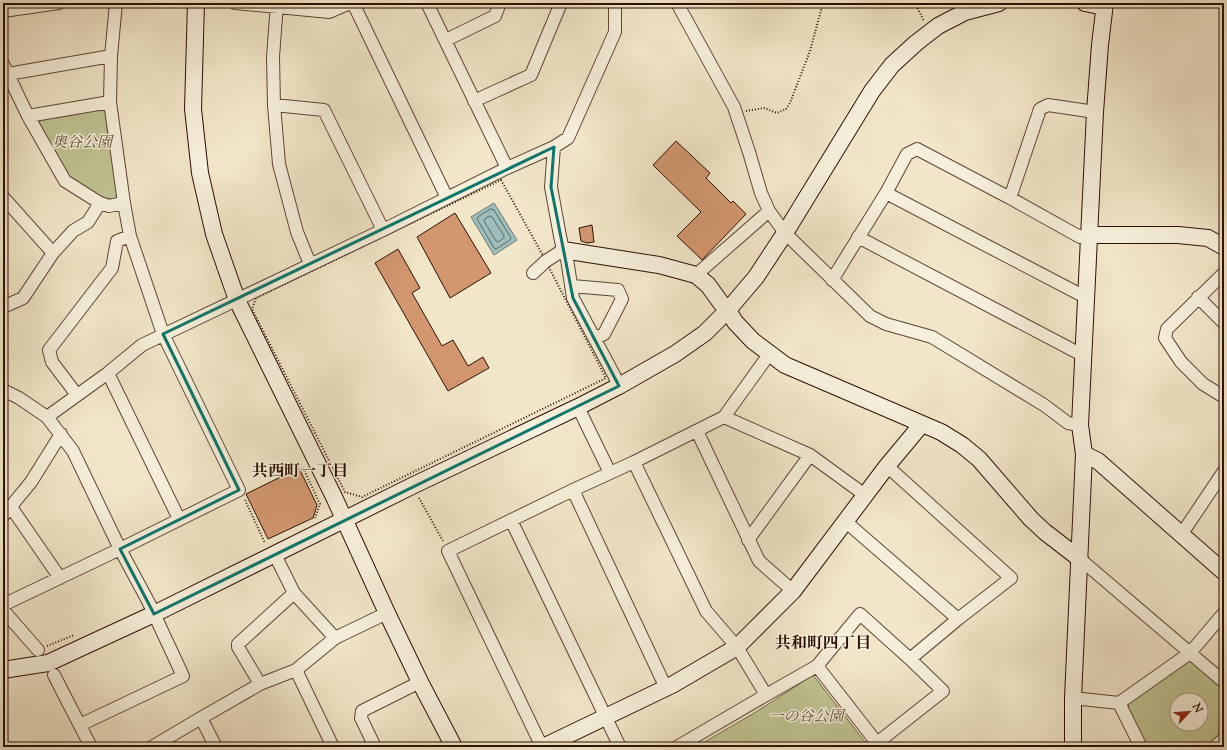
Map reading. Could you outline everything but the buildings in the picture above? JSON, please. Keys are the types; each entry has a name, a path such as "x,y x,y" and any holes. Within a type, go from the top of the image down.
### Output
{"street":[{"path":"3,11 59,3"},
{"path":"3,605 239,490 163,334 130,236 110,102 111,56 116,3"},
{"path":"196,3 193,109 200,174 214,234 237,300 345,520 386,613 454,747"},
{"path":"235,3 277,5 329,12 350,3"},
{"path":"353,3 447,198"},
{"path":"427,3 507,168"},
{"path":"446,40 495,16 500,3"},
{"path":"474,101 531,75 561,3"},
{"path":"47,417 108,373 142,345 383,230 507,168 554,147 568,138 615,32 615,3"},
{"path":"677,3 734,107 761,193 769,211 785,233 870,316 886,324 932,336 1044,405 1068,423 1080,425"},
{"path":"3,670 48,663 154,614 270,549 345,520 414,485 620,386 675,354 705,333 728,310 756,277 785,233 872,91 892,65 916,43 938,26 965,12 999,3"},
{"path":"1073,747 1073,698 1084,454 1080,425 1095,112 1100,45 1105,5 1085,3"},
{"path":"277,5 274,57 274,106 279,164 297,232 310,264"},
{"path":"111,56 5,69 28,116 65,181 100,203 109,206 124,203"},
{"path":"28,116 110,102"},
{"path":"1010,198 1040,109 1048,105 1095,112"},
{"path":"274,106 324,110 383,230"},
{"path":"554,147 551,187 563,250 567,259 573,298 620,386"},
{"path":"832,280 886,193 907,154 917,149 1080,237 1090,235 1178,235 1208,238 1224,247"},
{"path":"886,193 1087,298"},
{"path":"3,197 53,253"},
{"path":"3,307 23,298 53,253 73,231 88,222 100,203"},
{"path":"696,275 769,211"},
{"path":"77,395 52,362 49,350 112,268 117,241 130,236"},
{"path":"858,237 1084,356"},
{"path":"533,273 546,261 563,250 659,265 696,275 708,285 728,310 735,322 753,341 785,364 941,432 962,445 979,459 1035,523 1080,559 1224,682"},
{"path":"1224,273 1167,329 1165,338 1181,362 1203,384 1224,397"},
{"path":"572,286 618,290 622,299 604,334 595,338"},
{"path":"1198,297 1224,323"},
{"path":"770,353 724,417 448,551 542,747 666,688 737,647 793,591 887,466 922,424"},
{"path":"108,373 179,519"},
{"path":"3,390 19,398 47,417 73,451 183,676 80,725"},
{"path":"578,407 610,473"},
{"path":"724,417 810,455 865,495"},
{"path":"697,431 759,561 793,591"},
{"path":"60,578 7,512 31,482 61,434"},
{"path":"1084,454 1098,461 1224,572"},
{"path":"748,540 810,455"},
{"path":"634,462 706,611 737,647 766,695"},
{"path":"887,466 1011,578 910,659"},
{"path":"1181,535 1224,471"},
{"path":"573,490 666,688"},
{"path":"511,520 620,747"},
{"path":"846,521 958,619"},
{"path":"270,549 294,593 334,638"},
{"path":"260,684 238,647 238,644 294,593"},
{"path":"3,610 38,650"},
{"path":"152,747 260,684 296,670 334,638 386,613"},
{"path":"1073,698 1119,702 1190,653 1224,613"},
{"path":"677,747 817,666 860,614 943,691 877,743 817,666"},
{"path":"296,670 333,747"},
{"path":"54,675 91,747"},
{"path":"375,747 361,718 362,711 420,682"},
{"path":"1119,702 1141,747"},
{"path":"201,718 216,747"},
{"path":"1215,747 1224,739"}],"path":[{"path":"736,112 764,108 777,113 786,109 790,103 810,51 823,3"},
{"path":"919,3 917,6 930,32"},
{"path":"501,180 546,261 606,378 362,497 345,492 252,309 256,298 501,180"},
{"path":"304,468 320,505 314,521"},
{"path":"414,485 419,498 448,551"},
{"path":"239,490 270,549"},
{"path":"38,650 79,633"}],"highlighted area":[{"path":"554,147 551,187 573,298 619,386 154,614 120,549 239,490 163,334"}],"green space":[{"name":"奥谷公園","path":"104,109 107,112 117,195 114,199 105,199 67,177 39,123 40,119"},
{"path":"1185,661 1193,662 1224,689 1224,732 1208,747 1147,747 1128,707 1128,701"},
{"name":"一の谷公園","path":"813,675 869,747 696,747 756,712"}],"water":[{"path":"494,203 517,240 494,255 471,217"}],"district":[{"name":"共西町一丁目","path":"300,470"},
{"name":"共和町四丁目","path":"823,642"}]}
